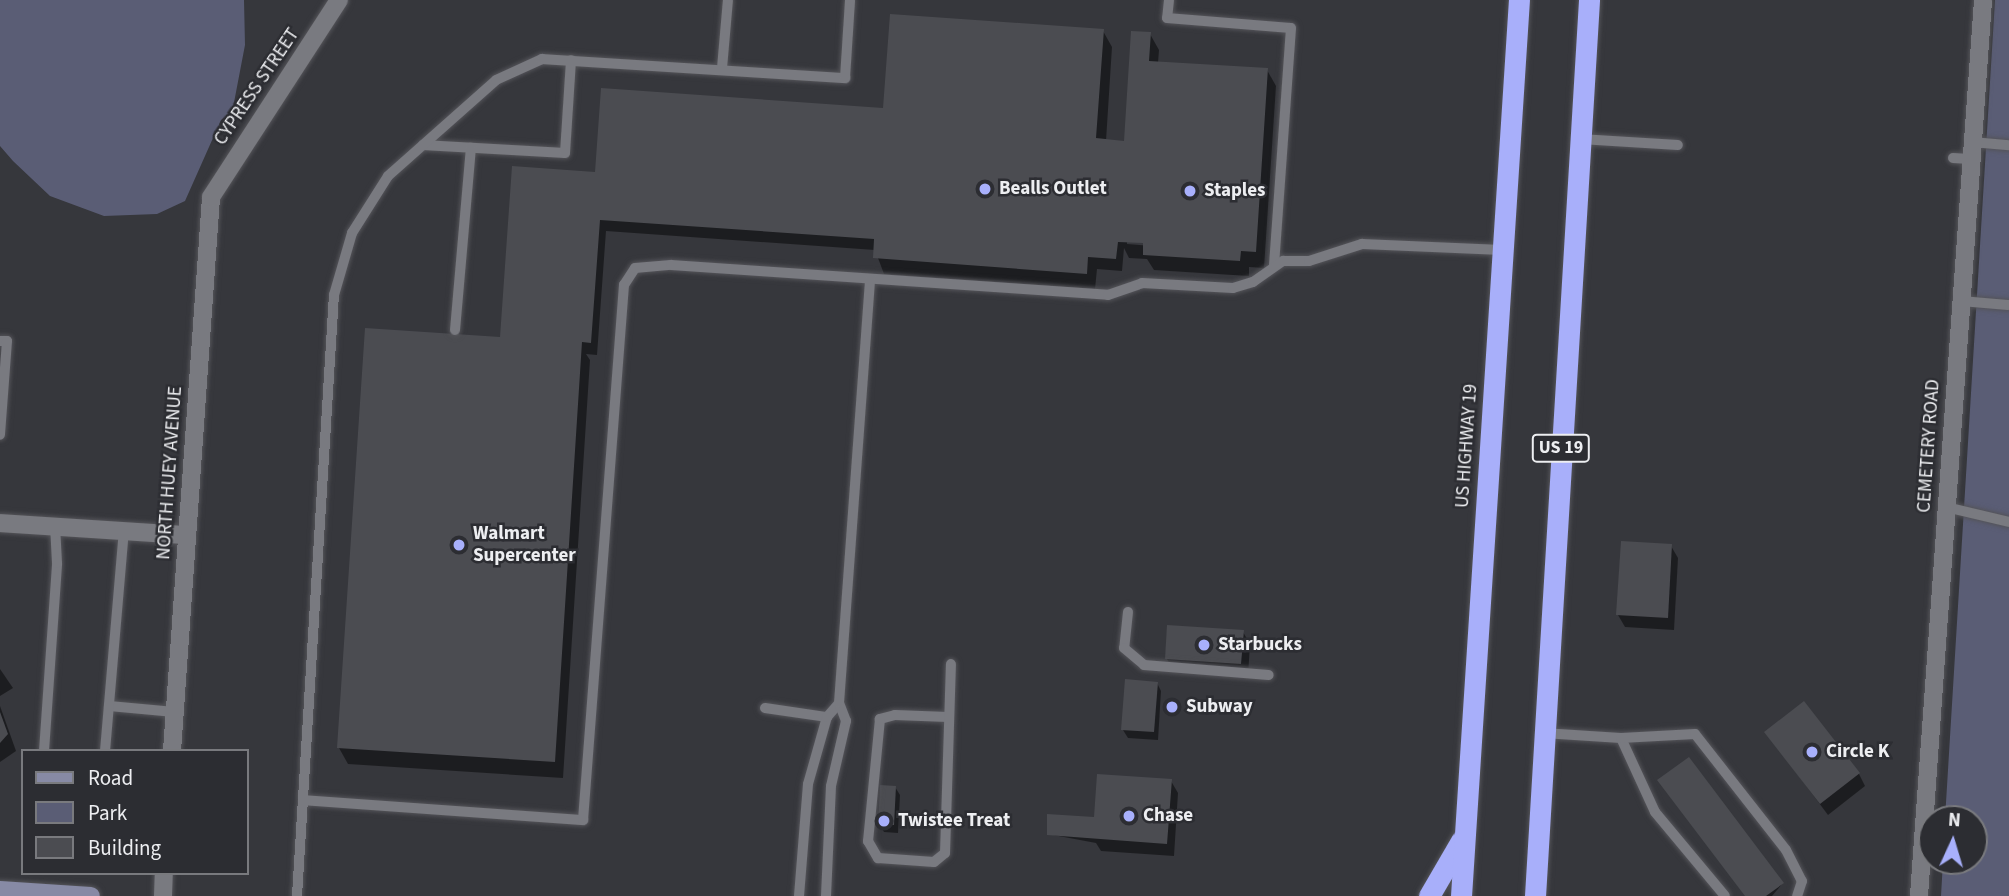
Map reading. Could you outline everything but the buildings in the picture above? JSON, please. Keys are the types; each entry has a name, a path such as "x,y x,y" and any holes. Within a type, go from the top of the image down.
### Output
{"highway":[{"name":"US HIGHWAY 19","path":"1461,896 1519,0"},
{"name":"US 19","path":"1535,896 1589,0"},
{"path":"1429,896 1464,837"},
{"path":"1537,868 1545,896"}],"main road":[{"path":"0,890 90,896"}],"street":[{"name":"CYPRESS STREET","path":"211,197 339,0"},
{"name":"CEMETERY ROAD","path":"1919,896 1961,301 1965,153 1983,0"},
{"name":"NORTH HUEY AVENUE","path":"172,749 211,197"},
{"path":"0,523 187,535"},
{"path":"163,896 164,875"}],"lane":[{"path":"722,68 728,0"},
{"path":"297,896 334,295 352,233 388,176 496,80 542,59 722,68 845,78 850,0"},
{"path":"1169,0 1167,18 1292,27 1274,265"},
{"path":"423,145 565,153 570,60"},
{"path":"1580,139 1678,145"},
{"path":"1965,153 2009,145"},
{"path":"456,330 471,148"},
{"path":"303,800 583,820 625,276 647,264 1108,295 1142,283 1233,288 1253,282 1274,265 1309,261 1362,244 1502,250"},
{"path":"826,896 831,786 846,721 839,703 870,279"},
{"path":"1961,301 2009,305"},
{"path":"0,341 7,341 0,435"},
{"path":"1946,508 2009,522"},
{"path":"44,749 57,563 55,527"},
{"path":"105,749 124,531"},
{"path":"1128,612 1124,648 1144,665 1269,674"},
{"path":"948,717 895,715 880,719 868,841 878,859 934,862 945,853 951,664"},
{"path":"799,896 808,784 827,718 839,703"},
{"path":"109,706 175,712"},
{"path":"765,708 827,718"},
{"path":"1543,733 1621,738 1695,734 1786,850 1802,881 1797,896"},
{"path":"1621,738 1656,812 1726,896"}],"green space":[{"path":"0,0 244,0 245,45 232,113 221,120 185,201 157,214 104,216 50,196 13,161 0,146"},
{"path":"1995,0 2009,0 2009,896 1941,896 1942,875 1988,875 1988,805 1946,805"}],"place":[{"name":"Bealls Outlet","path":"985,189"},
{"name":"Staples","path":"1190,191"},
{"name":"Walmart Supercenter","path":"459,545"},
{"name":"Starbucks","path":"1204,645"},
{"name":"Subway","path":"1172,707"},
{"name":"Circle K","path":"1812,752"},
{"name":"Chase","path":"1129,816"},
{"name":"Twistee Treat","path":"884,821"}]}
